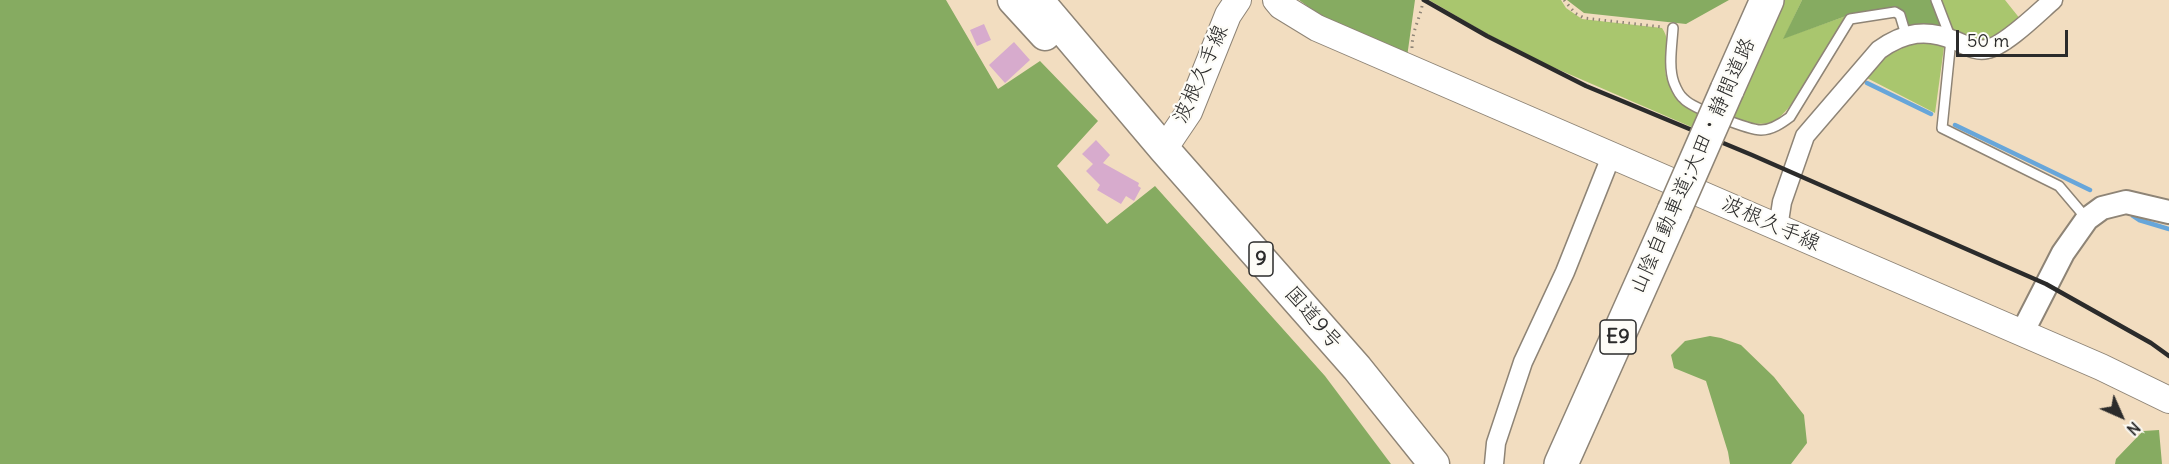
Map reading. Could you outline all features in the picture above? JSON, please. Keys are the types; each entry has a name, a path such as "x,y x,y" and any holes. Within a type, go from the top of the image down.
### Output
{"highway":[{"name":"国道9号","path":"1012,0 1164,149"},
{"name":"国道9号","path":"1038,0 1164,149 1357,368 1434,464"},
{"name":"山陰自動車道;大田・静間道路","path":"1561,464 1767,0"}],"main road":[{"name":"波根久手線","path":"1164,149 1189,112 1228,15 1239,0"},
{"name":"波根久手線","path":"1276,0 1281,6 1317,28 2101,367 2169,400"}],"street":[{"path":"1778,228 1782,202 1806,136 1879,50 1894,39 1906,35 1933,33 1985,50 1998,46 2053,0"},
{"path":"1494,464 1496,444 1523,362 1565,272 1612,154"},
{"path":"2022,333 2063,253 2087,219 2102,208 2126,202 2169,212"}],"lane":[{"path":"1936,0 1952,39 1942,128 2060,186 2087,219"},
{"path":"1673,28 1671,69 1674,83 1684,100 1734,123 1750,129 1763,130 1790,117 1850,19 1895,12 1900,15 1906,35"}],"path":[{"path":"1411,68 1412,34 1422,13 1423,0"},
{"path":"1564,0 1575,13 1584,18 1673,28"}],"green space":[{"path":"0,0 946,0 998,89 1040,61 1098,121 1057,166 1107,224 1155,186 1325,376 1391,464 0,464"},
{"path":"1299,0 1415,0 1407,57 1347,35"},
{"path":"1429,0 1561,0 1566,8 1582,19 1662,28 1667,42 1666,77 1680,94 1702,111 1696,129 1548,65 1489,35"},
{"path":"1567,0 1729,0 1686,24 1584,13"},
{"path":"1780,0 1802,0 1784,38 1846,16 1812,75 1790,106 1772,122 1754,124 1727,115"},
{"path":"1802,0 1933,0 1943,29 1909,30 1906,17 1898,10 1846,16 1783,39"},
{"path":"1940,0 2005,0 2021,20 1982,47 1952,33"},
{"path":"1945,40 1935,113 1863,76 1896,43"},
{"path":"1710,336 1741,345 1774,377 1804,415 1807,443 1791,464 1730,464 1706,381 1674,368 1671,355 1685,341"},
{"path":"2159,430 2162,464 2115,464 2116,459 2143,431"}],"building":[{"path":"984,24 991,40 977,46 970,30"},
{"path":"1014,42 1030,60 1005,83 989,65"},
{"path":"1096,140 1110,155 1103,163 1139,183 1138,186 1141,188 1134,201 1126,196 1121,204 1097,190 1100,185 1086,171 1093,164 1082,154"}],"waterway":[{"path":"1867,83 1931,114"},
{"path":"1955,125 2090,190"},
{"path":"2133,216 2169,229"}],"railway":[{"path":"1424,0 1487,36 1586,86 1752,155 2046,284 2151,343 2169,356"}]}
